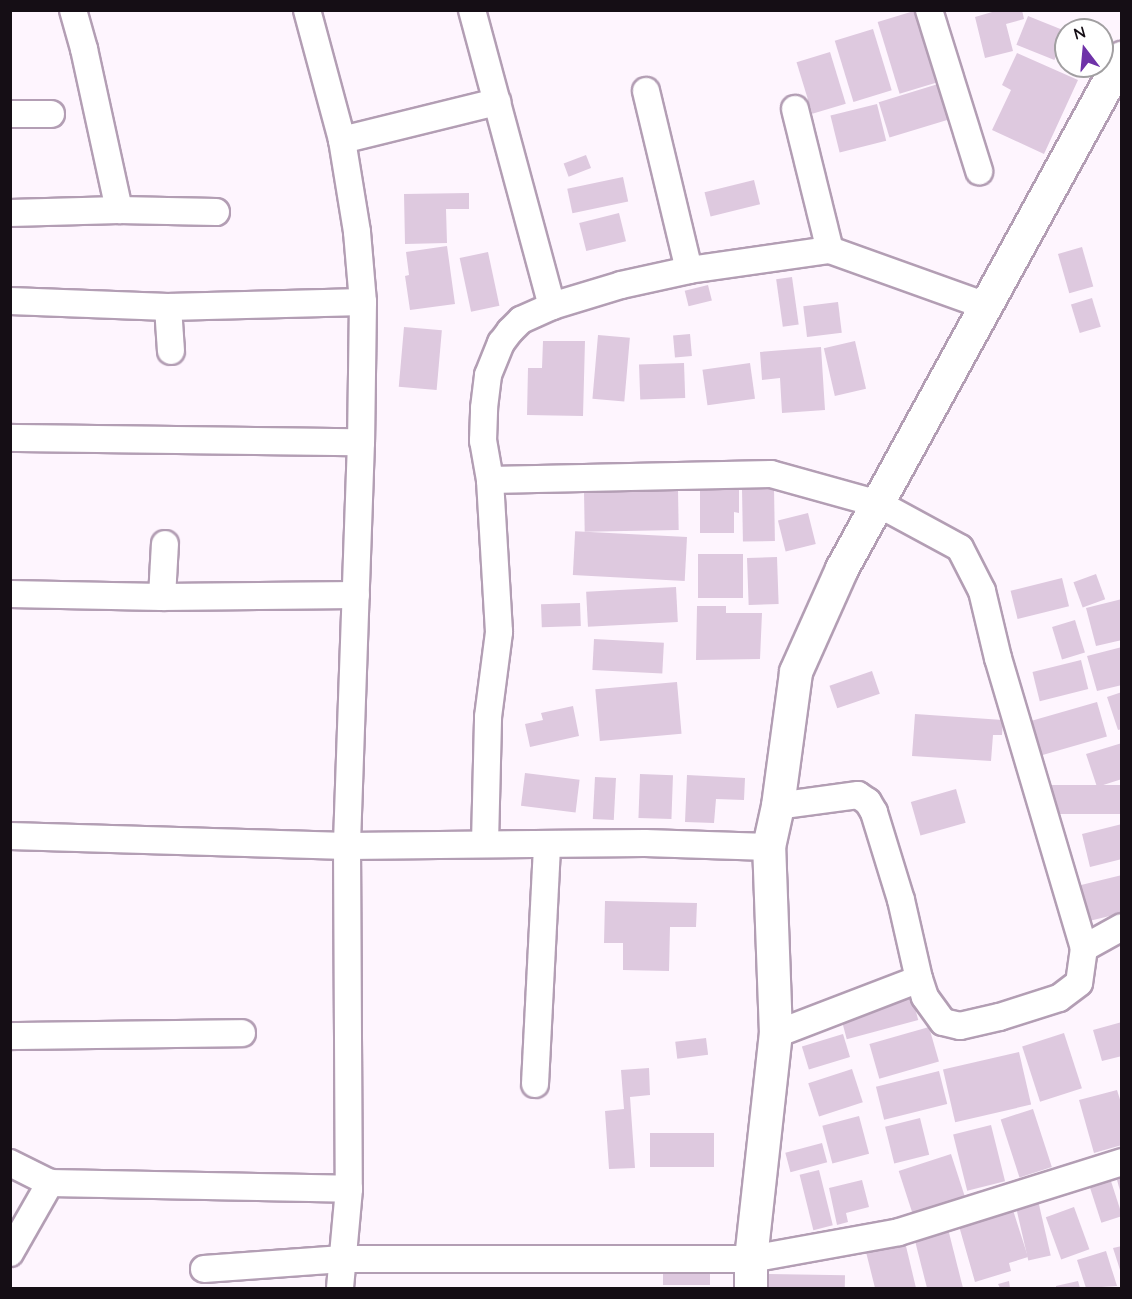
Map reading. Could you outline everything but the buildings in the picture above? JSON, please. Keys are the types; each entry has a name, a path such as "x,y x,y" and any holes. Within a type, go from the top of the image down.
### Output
{"street":[{"path":"73,10 84,49 119,210"},
{"path":"307,10 342,140 357,232 363,302 361,442 347,846 349,1189 340,1288"},
{"path":"472,10 552,306"},
{"path":"929,10 979,171"},
{"path":"751,1274 776,1034 769,847 778,806 796,672 842,569 1122,58"},
{"path":"646,91 689,270"},
{"path":"342,140 497,102"},
{"path":"795,109 830,250"},
{"path":"10,114 51,114"},
{"path":"10,213 119,210 216,212"},
{"path":"485,843 488,717 499,632 490,480 483,441 489,375 501,343 521,320 552,306 621,285 689,270 830,250 986,306"},
{"path":"10,301 168,307 363,302"},
{"path":"168,307 171,351"},
{"path":"10,438 361,442"},
{"path":"490,480 771,474 879,504 960,548 973,569 982,591 1002,669 1084,948 1079,983 1059,998 960,1026 943,1022 925,997 901,900 874,812 868,802 858,795 778,806"},
{"path":"162,597 165,544"},
{"path":"10,594 162,597 356,595"},
{"path":"10,836 347,846 645,843 769,847"},
{"path":"535,1084 547,844"},
{"path":"1084,948 1122,927"},
{"path":"776,1034 919,979"},
{"path":"10,1036 242,1033"},
{"path":"204,1269 343,1259 751,1274 899,1232 1122,1162"},
{"path":"10,1163 50,1183 349,1189"},
{"path":"10,1253 50,1183"}]}
